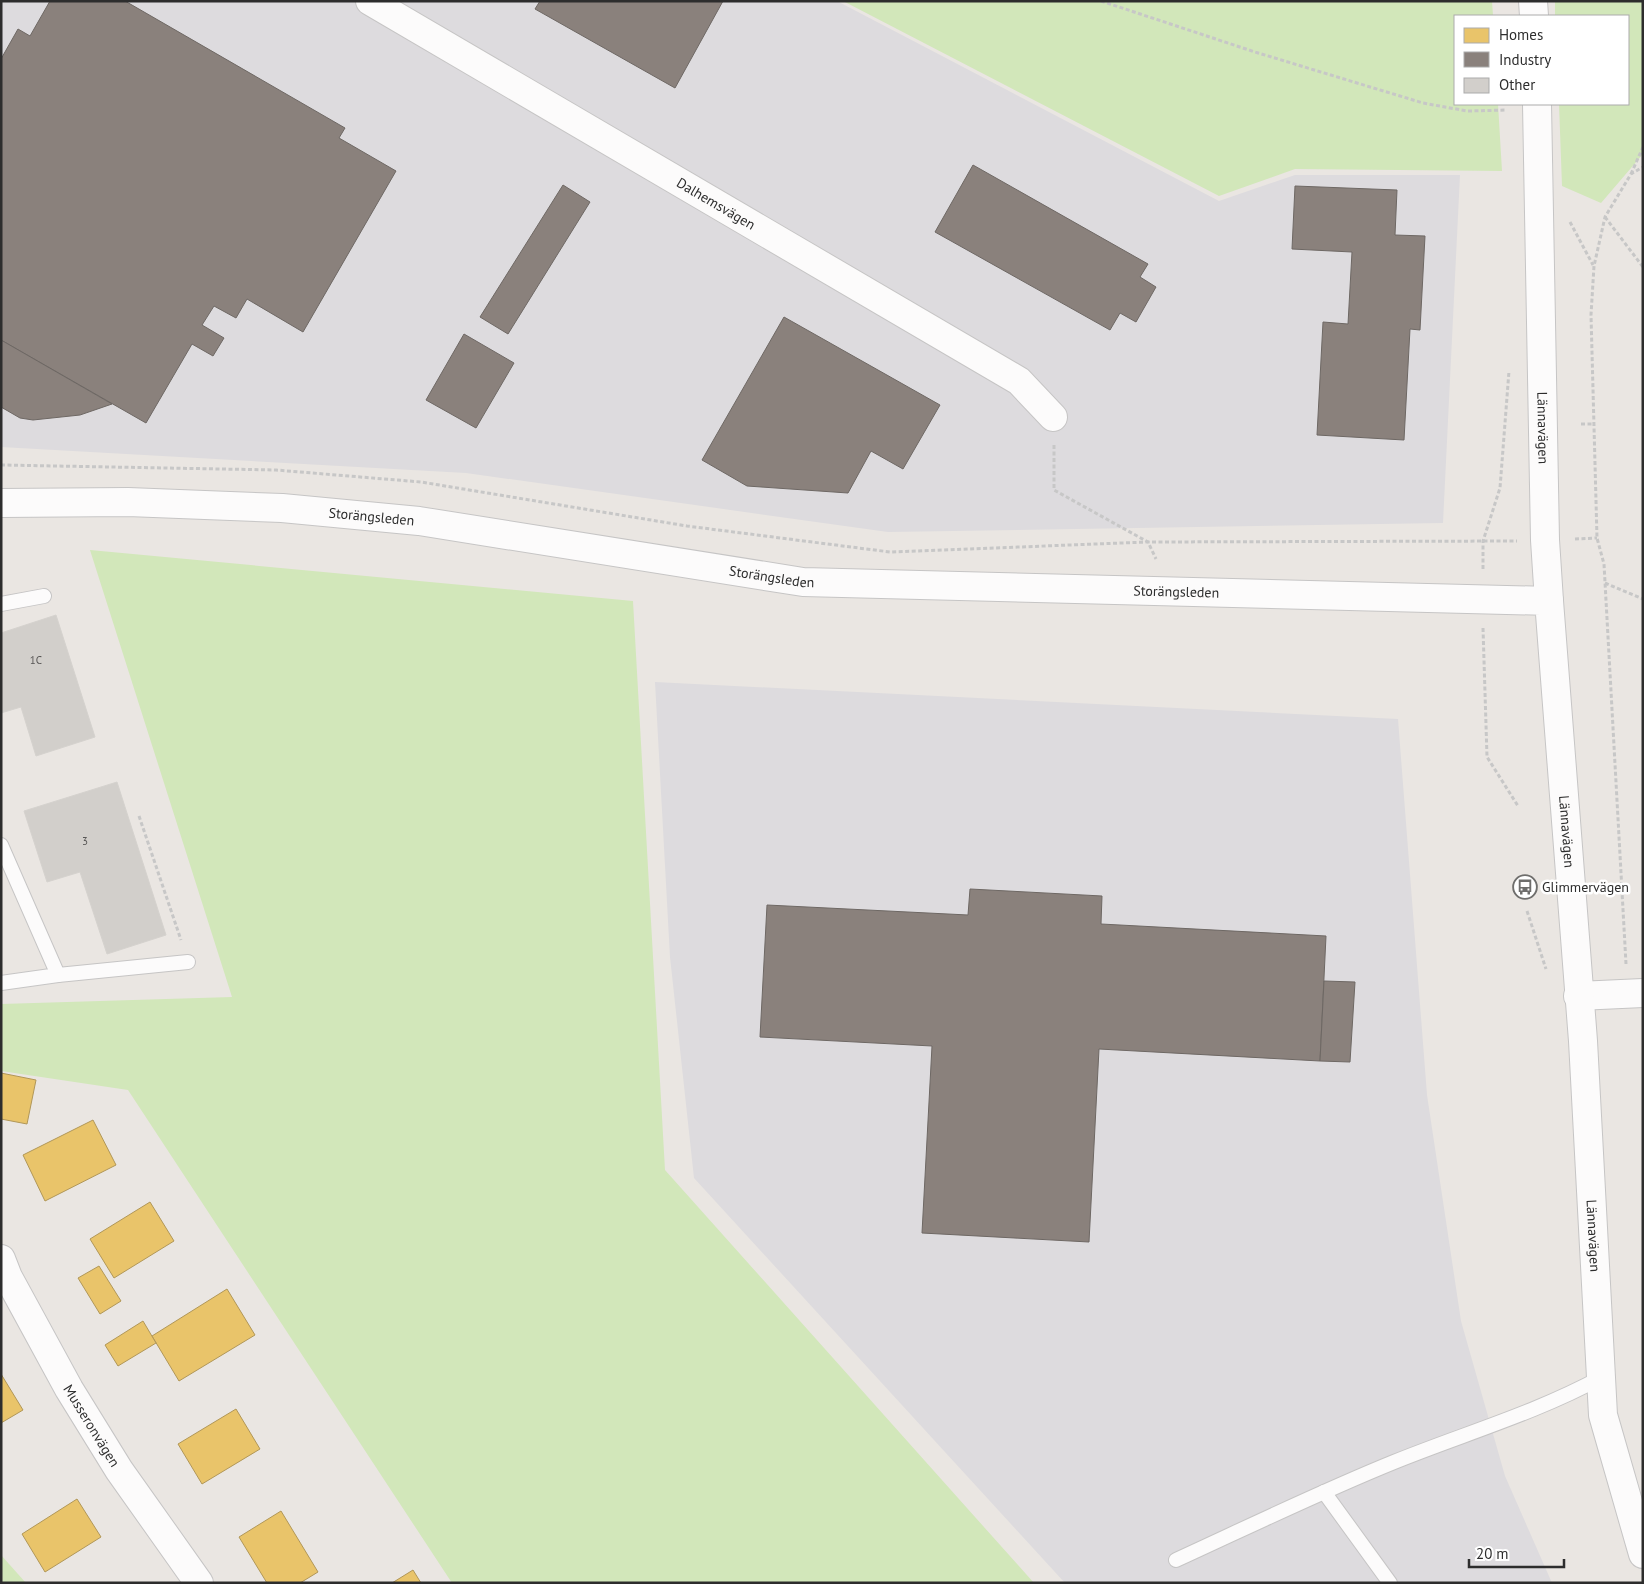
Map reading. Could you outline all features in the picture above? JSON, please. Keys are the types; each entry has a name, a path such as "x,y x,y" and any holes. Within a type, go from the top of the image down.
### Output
{"main road":[{"name":"Dalhemsvägen","path":"370,1 1019,381 1053,417"},
{"path":"1533,1 1534,15"},
{"name":"Lännavägen","path":"1538,105 1545,540 1578,996 1604,1415 1643,1554"},
{"name":"Storängsleden","path":"1,503 128,502 282,508 419,521 803,582 1549,601"},
{"path":"1578,996 1634,994"},
{"name":"Musseronvägen","path":"1,1259 8,1277 69,1389 120,1470 199,1583"}],"lane":[{"path":"1,604 44,596"},
{"path":"1,845 58,975"},
{"path":"1,983 58,975 188,962"},
{"path":"1176,1560 1393,1462 1565,1397 1602,1377"},
{"path":"1324,1492 1390,1583"}],"path":[{"path":"1101,1 1255,52 1423,102 1467,111 1512,111"},
{"path":"1634,994 1626,944 1604,564 1597,538 1591,315 1594,266 1605,217 1631,174 1643,147"},
{"path":"1631,174 1643,167"},
{"path":"1605,217 1643,267"},
{"path":"1,465 276,470 421,482 687,526 890,552 1148,542 1483,541 1500,488 1510,367"},
{"path":"1053,417 1054,490 1148,542 1156,559"},
{"path":"1581,424 1594,424"},
{"path":"1605,583 1643,599"},
{"path":"1483,646 1487,757 1518,806"},
{"path":"139,816 188,962"}],"shaded area":[{"path":"1,1 837,1 1219,201 1295,175 1460,175 1443,523 888,532 466,473 1,447"},
{"path":"655,682 1398,719 1427,1095 1461,1321 1505,1476 1552,1583 1065,1583 694,1178 670,957"}],"green space":[{"path":"843,1 1492,1 1493,15 1454,15 1454,105 1498,105 1502,171 1295,169 1219,196"},
{"path":"1555,1 1643,1 1643,154 1601,203 1562,186 1559,105 1629,105 1629,15 1555,15"},
{"path":"90,550 633,601 665,1170 1034,1583 452,1583 128,1090 1,1071 1,1004 232,997"},
{"path":"1,1555 26,1583 1,1583"}],"building: Homes":[{"path":"1,1073 36,1080 27,1124 1,1119"},
{"path":"93,1120 116,1165 45,1201 23,1155"},
{"path":"150,1202 174,1241 114,1278 90,1239"},
{"path":"99,1266 121,1301 100,1314 78,1278"},
{"path":"227,1289 255,1335 179,1381 152,1336"},
{"path":"143,1321 156,1343 118,1366 105,1345"},
{"path":"1,1374 23,1410 1,1423"},
{"path":"236,1409 260,1449 202,1484 178,1444"},
{"path":"77,1499 101,1537 45,1572 22,1534"},
{"path":"281,1511 318,1572 300,1583 267,1583 239,1537"},
{"path":"413,1570 421,1583 392,1583"}],"building: Industry":[{"path":"50,1 125,1 345,128 339,138 396,171 303,332 247,299 236,318 214,306 202,325 224,338 213,356 192,344 146,423 1,340 1,59 18,29 30,36"},
{"path":"540,1 723,1 675,88 535,9"},
{"path":"973,165 1148,264 1140,277 1156,287 1136,322 1120,313 1110,330 935,232"},
{"path":"563,185 590,202 508,334 480,317"},
{"path":"1295,186 1397,190 1395,235 1425,236 1420,330 1410,329 1404,440 1317,435 1323,322 1348,324 1352,252 1292,249"},
{"path":"784,317 940,405 903,469 871,451 848,493 747,486 702,460"},
{"path":"464,334 514,363 476,428 426,400"},
{"path":"1,340 112,404 80,415 33,420 20,418 1,407"},
{"path":"970,889 1102,896 1101,924 1326,936 1320,1061 1099,1049 1089,1242 922,1233 932,1046 760,1037 767,905 968,915"},
{"path":"1324,981 1355,982 1350,1062 1320,1061"}],"building: Other":[{"path":"56,615 95,737 36,756 21,707 1,713 1,633"},
{"path":"117,782 166,935 107,954 80,872 47,882 24,811"}],"place":[{"name":"Glimmervägen","path":"1525,887"}]}
